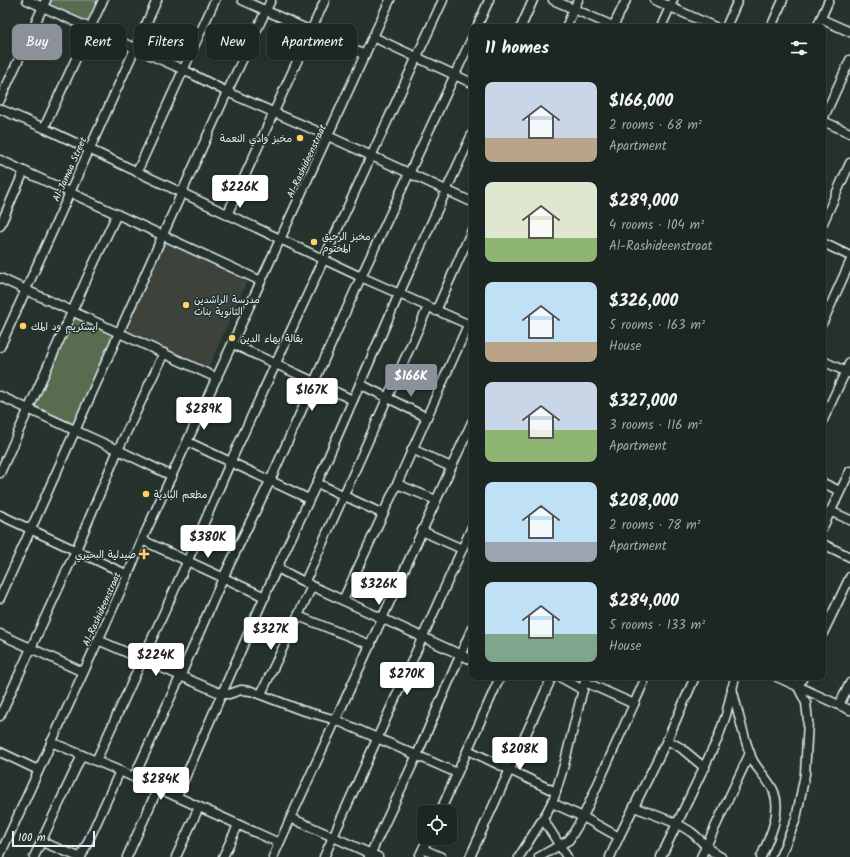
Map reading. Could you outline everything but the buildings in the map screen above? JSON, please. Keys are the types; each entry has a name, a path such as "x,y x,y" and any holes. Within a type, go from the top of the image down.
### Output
{"street":[{"path":"27,0 44,3 81,24"},
{"path":"92,24 103,0"},
{"name":"Al-Jamaa Street","path":"146,24 157,0"},
{"path":"137,172 215,0"},
{"path":"242,0 295,24"},
{"path":"0,598 227,92 271,0"},
{"path":"313,24 325,0"},
{"name":"Al-Rashideenstraat","path":"0,855 128,575 142,540 390,0"},
{"path":"96,761 323,259 443,0"},
{"path":"478,24 489,0"},
{"path":"522,24 533,0"},
{"path":"553,0 606,24"},
{"path":"567,24 578,0"},
{"path":"614,24 626,0"},
{"path":"655,0 672,3 710,24"},
{"path":"727,24 738,0"},
{"path":"772,24 783,0"},
{"path":"818,24 829,0"},
{"path":"0,100 44,3"},
{"path":"662,24 672,3"},
{"path":"821,19 850,32"},
{"path":"373,36 469,82"},
{"path":"134,777 223,578 270,482 361,277 469,45"},
{"name":"Al-Jamaa Street","path":"0,346 134,51"},
{"path":"357,52 365,55"},
{"path":"44,128 76,60"},
{"path":"161,60 227,92 469,200"},
{"path":"227,215 297,60"},
{"path":"826,113 850,60"},
{"path":"0,109 469,326"},
{"path":"826,121 850,133"},
{"path":"177,796 277,568 317,483 399,294 469,140"},
{"path":"0,160 261,281"},
{"path":"826,216 850,163"},
{"path":"0,226 24,171"},
{"path":"0,473 117,214"},
{"path":"436,311 469,237"},
{"path":"826,244 850,256"},
{"path":"826,313 850,262"},
{"path":"0,278 217,378"},
{"path":"261,694 298,616 308,584 343,496 428,307"},
{"path":"343,600 397,484 426,417 469,328"},
{"path":"232,344 353,400"},
{"path":"0,716 76,550 118,450 164,353"},
{"path":"826,362 848,373"},
{"path":"826,414 848,373 850,362"},
{"path":"360,384 426,417"},
{"path":"0,396 172,476"},
{"path":"273,857 451,467 469,435"},
{"path":"188,442 270,482 309,499"},
{"path":"412,449 451,467"},
{"path":"826,520 850,471"},
{"path":"317,483 383,514"},
{"path":"397,484 436,500"},
{"path":"826,484 840,491"},
{"path":"830,511 850,520"},
{"path":"0,515 128,575"},
{"path":"422,532 462,549"},
{"path":"324,857 469,534"},
{"path":"142,540 265,597"},
{"path":"826,545 850,557"},
{"path":"277,568 308,584 469,658"},
{"path":"826,627 850,577"},
{"path":"298,616 370,645"},
{"path":"0,634 83,672"},
{"path":"290,818 372,856 469,634"},
{"path":"98,640 222,694 245,690 261,694 307,712 336,720 457,773"},
{"path":"443,805 499,680"},
{"path":"470,857 551,680"},
{"path":"572,680 585,683 634,704"},
{"path":"538,857 571,838 583,817 645,680"},
{"path":"610,857 667,740 694,680"},
{"path":"661,857 705,768 718,738 726,715 734,680"},
{"path":"783,680 850,710"},
{"path":"780,857 796,819 805,774 808,721 806,703 798,687 801,680"},
{"path":"519,857 552,803 585,683"},
{"path":"840,705 850,683"},
{"path":"732,688 750,753 774,792 776,804 775,818 761,857"},
{"path":"667,740 681,748 705,768"},
{"path":"51,742 177,796 279,843"},
{"path":"468,750 509,771 556,792"},
{"path":"0,752 38,770"},
{"path":"701,857 750,753"},
{"path":"34,857 82,755"},
{"path":"42,842 80,857 120,771"},
{"path":"128,857 158,788"},
{"path":"552,803 583,817 619,837"},
{"path":"634,806 692,832 706,847 721,857"},
{"path":"176,857 199,807"},
{"path":"542,819 568,857"},
{"path":"223,857 238,825"},
{"path":"419,857 425,845"},
{"path":"423,849 441,857"}],"shaded area":[{"name":"مدرسة الراشدين الثانوية بنات","path":"165,241 248,279 207,371 125,331"}],"green space":[{"path":"52,0 100,0 89,23 49,5"},
{"path":"74,315 115,334 74,424 33,405"}],"place":[{"name":"مخبز وادي النعمة","path":"300,138"},
{"name":"مخبز الرحيق المختوم","path":"314,242"},
{"name":"مدرسة الراشدين الثانوية بنات","path":"186,305"},
{"name":"ايسكريم ود المك","path":"23,326"},
{"name":"بقالة بهاء الدين","path":"232,338"},
{"name":"مطعم البادية","path":"146,494"},
{"name":"صيدلية البحيري","path":"144,554"}]}
